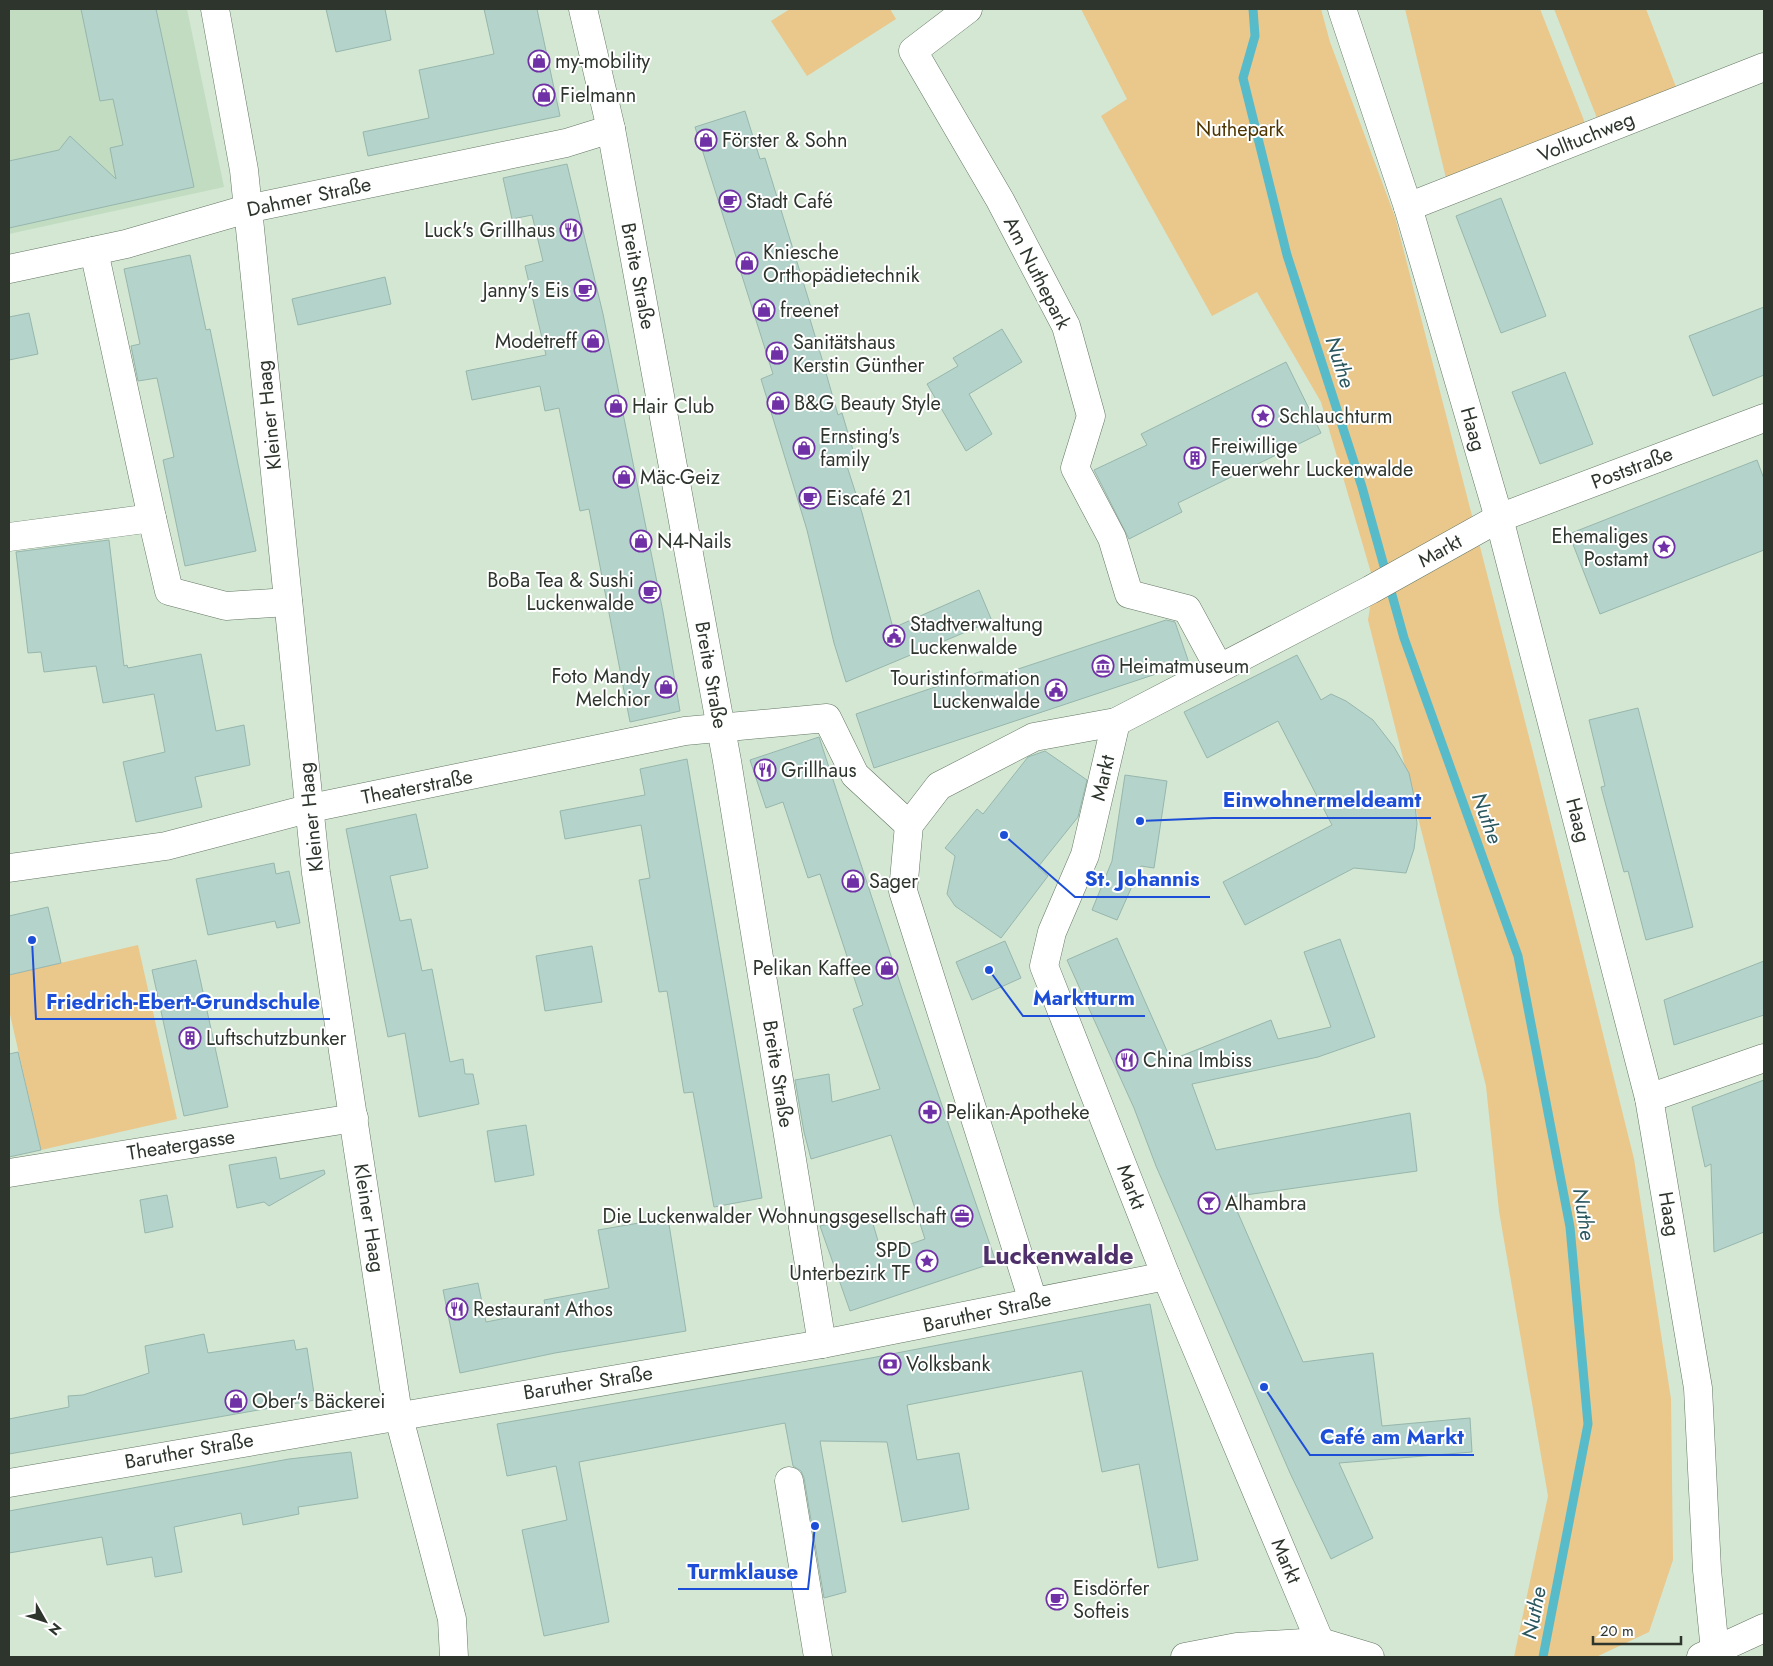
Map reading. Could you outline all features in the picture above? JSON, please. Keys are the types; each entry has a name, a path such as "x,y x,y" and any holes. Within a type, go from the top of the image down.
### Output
{"street":[{"name":"Kleiner Haag","path":"215,9 244,170 316,873 398,1414 452,1619 454,1657"},
{"name":"Breite Straße","path":"583,9 611,129 720,727 822,1344"},
{"name":"Am Nuthepark","path":"968,9 913,51 1000,200 1066,326 1091,416 1075,468 1112,538 1129,594 1187,609 1219,668"},
{"name":"Haag","path":"1342,9 1408,207 1499,518 1649,1098 1698,1388 1711,1655"},
{"name":"Volltuchweg","path":"1408,207 1764,67"},
{"name":"Dahmer Straße","path":"9,269 126,244 247,210 566,142 611,129"},
{"path":"94,251 169,592 226,606 288,602"},
{"name":"Poststraße","path":"1499,518 1764,418"},
{"path":"9,537 152,518"},
{"name":"Markt","path":"909,825 939,786 1034,737 1116,722 1370,590 1499,518"},
{"name":"Theaterstraße","path":"9,868 166,846 310,808 685,731 827,718 855,775 909,825"},
{"name":"Markt","path":"1116,722 1085,855 1052,932 1044,966 1166,1276 1320,1642"},
{"path":"909,825 903,891 1033,1301"},
{"path":"1649,1098 1764,1058"},
{"name":"Theatergasse","path":"9,1173 354,1118"},
{"name":"Baruther Straße","path":"9,1482 398,1414 822,1344 1166,1276"},
{"path":"789,1481 818,1657"},
{"name":"Kleiner Haag","path":"452,1619 472,1657"},
{"path":"1711,1655 1764,1628"},
{"path":"1185,1657 1320,1642 1370,1657"}],"shaded area":[{"path":"9,9 187,9 224,187 9,234"}],"green space":[{"path":"790,9 890,9 896,19 807,76 771,21"},
{"name":"Nuthepark","path":"1081,9 1321,9 1330,42 1395,217 1537,768 1634,1159 1671,1399 1673,1560 1649,1632 1596,1657 1514,1657 1548,1496 1499,1211 1486,1086 1368,620 1374,583 1321,402 1257,292 1212,316 1101,116 1127,99"},
{"path":"1405,9 1540,9 1585,123 1446,178"},
{"path":"1554,9 1646,9 1676,87 1597,118"},
{"path":"138,945 177,1119 41,1150 9,1010 9,975"}],"building":[{"path":"81,9 156,9 194,187 9,228 9,161 59,150 70,136 116,179 110,148 123,145 113,99 100,101"},
{"path":"326,9 385,9 391,40 336,52"},
{"path":"484,9 537,9 560,116 368,156 363,132 429,118 419,70 494,54"},
{"path":"745,111 760,159 765,158 813,314 809,316 838,415 842,413 856,460 846,463 862,513 893,628 979,590 992,621 846,682 834,643 807,530 761,379 773,374 695,127"},
{"path":"567,164 603,314 663,612 680,711 630,722 589,509 580,511 559,408 545,411 540,386 472,400 466,371 546,355 525,266 543,261 532,215 512,219 503,178"},
{"path":"1501,198 1546,316 1501,333 1456,216"},
{"path":"190,255 206,330 210,329 256,551 185,566 163,460 174,457 157,378 138,381 131,346 140,344 124,269"},
{"path":"385,277 391,304 298,325 292,299"},
{"path":"1764,307 1764,375 1713,396 1689,336"},
{"path":"29,313 38,354 9,360 9,317"},
{"path":"1002,329 1022,362 969,394 992,434 966,451 927,384 958,366 953,358"},
{"name":"Freiwillige Feuerwehr Luckenwalde","path":"1286,362 1321,433 1178,503 1182,512 1129,539 1094,470 1147,445 1141,434"},
{"path":"1565,372 1593,444 1540,464 1512,392"},
{"path":"1757,460 1764,479 1764,550 1600,614 1569,534"},
{"path":"109,540 124,666 127,665 128,668 201,654 216,731 244,725 250,765 195,777 202,807 136,822 123,762 165,752 154,694 103,703 96,666 44,672 41,652 28,653 16,552"},
{"path":"1166,620 1175,622 1189,663 874,768 856,714 982,671 985,680"},
{"path":"1297,655 1321,700 1331,694 1346,701 1373,720 1394,747 1409,773 1414,796 1417,824 1414,849 1406,873 1354,868 1245,925 1223,882 1332,825 1278,721 1207,758 1184,712"},
{"path":"1638,708 1693,927 1646,940 1628,871 1624,872 1601,787 1605,786 1589,720"},
{"path":"819,737 903,992 996,1262 850,1311 820,1226 870,1214 882,1254 925,1239 891,1135 811,1159 804,1132 795,1080 829,1074 832,1102 880,1089 853,1009 863,1005 820,874 808,878 783,802 766,808 750,760"},
{"path":"1045,751 1087,780 1078,817 1038,867 1048,876 1001,938 955,906 947,894 955,856 945,848 977,809 983,814 1028,757"},
{"path":"687,759 762,1198 714,1207 693,1092 684,1093 667,991 659,992 639,880 650,878 641,825 565,839 560,811 645,795 640,769"},
{"path":"1125,775 1167,781 1154,868 1141,866 1117,920 1092,910 1112,861"},
{"path":"416,814 428,868 390,876 400,921 411,919 422,971 432,969 450,1062 463,1059 465,1074 473,1074 479,1104 419,1117 405,1033 388,1037 346,829"},
{"path":"274,863 276,874 289,871 300,923 277,928 275,921 208,935 196,879"},
{"path":"48,907 61,963 9,975 9,916"},
{"path":"1117,938 1171,1060 1271,1020 1278,1039 1331,1027 1304,952 1340,939 1375,1037 1318,1057 1192,1084 1216,1150 1410,1113 1417,1171 1231,1197 1303,1362 1373,1353 1382,1426 1470,1418 1472,1452 1339,1463 1373,1538 1331,1559 1290,1473 1156,1166 1134,1108 1067,960"},
{"path":"1005,941 1021,978 972,1000 956,962"},
{"path":"592,946 602,1002 545,1011 536,956"},
{"name":"Luftschutzbunker","path":"196,960 228,1107 184,1116 152,970"},
{"path":"1764,961 1764,1015 1674,1045 1664,1000"},
{"path":"18,1052 41,1150 9,1157 9,1054"},
{"path":"1764,1080 1764,1232 1714,1252 1711,1164 1705,1167 1692,1107"},
{"path":"526,1125 534,1175 495,1182 487,1131"},
{"path":"276,1157 280,1179 324,1170 325,1174 269,1206 264,1202 237,1208 229,1165"},
{"path":"167,1195 173,1227 145,1233 140,1200"},
{"path":"668,1218 686,1331 555,1353 460,1373 443,1290 478,1283 486,1322 546,1310 544,1300 609,1288 598,1230"},
{"path":"1150,1304 1198,1560 1158,1568 1139,1464 1102,1472 1082,1371 907,1405 917,1460 959,1453 969,1509 902,1522 887,1442 820,1441 846,1592 824,1598 804,1478 801,1471 793,1466 785,1423 579,1462 609,1622 544,1636 522,1530 567,1520 556,1466 507,1476 497,1424 871,1358"},
{"path":"204,1334 208,1353 294,1340 296,1350 307,1348 315,1400 9,1454 9,1419 69,1407 68,1396 83,1395 149,1373 145,1346"},
{"path":"351,1452 358,1498 298,1507 299,1514 243,1525 241,1513 174,1527 182,1572 155,1577 152,1557 107,1565 102,1537 9,1553 9,1511 289,1459"}],"waterway":[{"name":"Nuthe","path":"1253,9 1255,36 1243,78 1287,255 1362,487 1404,638 1518,956 1570,1227 1588,1424 1543,1657"}],"place":[{"name":"my-mobility","path":"539,61"},
{"name":"Fielmann","path":"544,95"},
{"name":"Förster & Sohn","path":"706,140"},
{"name":"Stadt Café","path":"730,201"},
{"name":"Luck's Grillhaus","path":"571,230"},
{"name":"Kniesche Orthopädietechnik","path":"747,263"},
{"name":"Janny's Eis","path":"585,290"},
{"name":"freenet","path":"764,310"},
{"name":"Modetreff","path":"593,341"},
{"name":"Sanitätshaus Kerstin Günther","path":"777,353"},
{"name":"B&G Beauty Style","path":"778,403"},
{"name":"Hair Club","path":"616,406"},
{"name":"Schlauchturm","path":"1263,416"},
{"name":"Ernsting's family","path":"804,448"},
{"name":"Freiwillige Feuerwehr Luckenwalde","path":"1195,458"},
{"name":"Mäc-Geiz","path":"624,477"},
{"name":"Eiscafé 21","path":"810,498"},
{"name":"N4-Nails","path":"641,541"},
{"name":"Ehemaliges Postamt","path":"1664,547"},
{"name":"BoBa Tea & Sushi Luckenwalde","path":"650,592"},
{"name":"Stadtverwaltung Luckenwalde","path":"894,636"},
{"name":"Heimatmuseum","path":"1103,666"},
{"name":"Foto Mandy Melchior","path":"666,687"},
{"name":"Touristinformation Luckenwalde","path":"1056,690"},
{"name":"Grillhaus","path":"765,770"},
{"name":"Einwohnermeldeamt","path":"1140,821"},
{"name":"St. Johannis","path":"1004,835"},
{"name":"Sager","path":"853,881"},
{"name":"Friedrich-Ebert-Grundschule","path":"32,940"},
{"name":"Pelikan Kaffee","path":"887,968"},
{"name":"Marktturm","path":"989,970"},
{"name":"Luftschutzbunker","path":"190,1038"},
{"name":"China Imbiss","path":"1127,1060"},
{"name":"Pelikan-Apotheke","path":"930,1112"},
{"name":"Alhambra","path":"1209,1203"},
{"name":"Die Luckenwalder Wohnungsgesellschaft","path":"962,1216"},
{"name":"SPD Unterbezirk TF","path":"927,1261"},
{"name":"Restaurant Athos","path":"457,1309"},
{"name":"Volksbank","path":"890,1364"},
{"name":"Café am Markt","path":"1264,1387"},
{"name":"Ober's Bäckerei","path":"236,1401"},
{"name":"Turmklause","path":"815,1526"},
{"name":"Eisdörfer Softeis","path":"1057,1599"}],"district":[{"name":"Luckenwalde","path":"1058,1255"}]}
